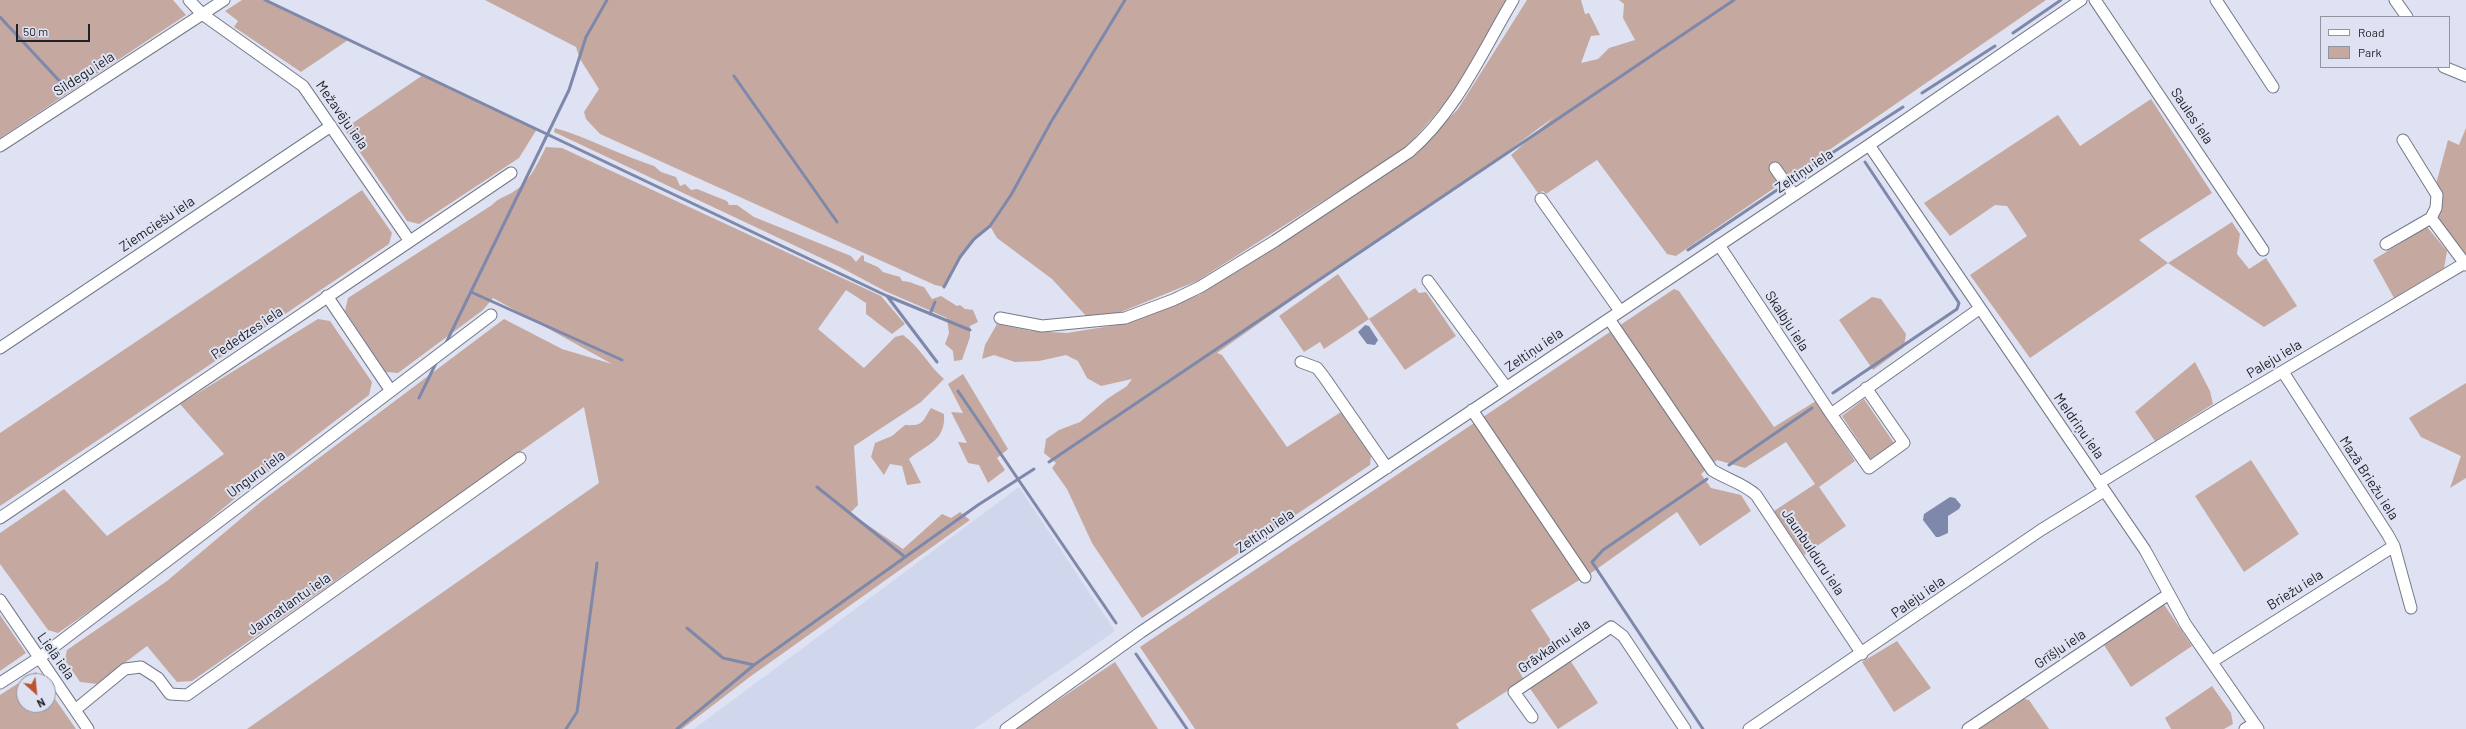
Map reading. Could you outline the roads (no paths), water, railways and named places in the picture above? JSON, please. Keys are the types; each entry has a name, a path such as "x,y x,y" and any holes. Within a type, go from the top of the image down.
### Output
{"street":[{"name":"Mežavēju iela","path":"189,0 202,14 303,86 409,240"},
{"name":"Sildegu iela","path":"0,146 224,0"},
{"path":"1000,318 1042,326 1125,318 1173,300 1200,287 1275,241 1409,152 1423,140 1451,104 1513,0"},
{"name":"Zeltiņu iela","path":"1006,729 1141,632 1869,145 2081,0"},
{"name":"Saules iela","path":"2095,0 2263,250"},
{"path":"2216,0 2273,87"},
{"path":"2396,0 2406,16"},
{"path":"2446,68 2466,76"},
{"name":"Ziemciešu iela","path":"0,348 331,126"},
{"path":"2386,244 2431,218 2436,208 2437,195 2403,140"},
{"name":"Meldriņu iela","path":"1869,145 2144,550 2186,625 2213,661 2252,727"},
{"path":"1775,168 1794,195"},
{"name":"Pededzes iela","path":"0,518 409,240 511,173"},
{"path":"1541,199 1620,311"},
{"path":"2431,218 2465,264"},
{"name":"Skalbju iela","path":"1719,245 1831,414 1869,468 1904,443 1866,388"},
{"name":"Paleju iela","path":"1750,729 1862,654 2102,487 2283,372 2465,264"},
{"path":"1428,281 1506,387"},
{"path":"327,296 391,391"},
{"path":"1831,414 1979,308"},
{"name":"Unguru iela","path":"0,683 39,658 491,315"},
{"name":"Jaunbulduru iela","path":"1609,319 1712,470 1728,480 1750,489 1756,495 1862,654"},
{"path":"1301,362 1316,368 1324,376 1387,468"},
{"name":"Mazā Briežu iela","path":"2283,372 2394,546 2411,608"},
{"path":"1472,410 1585,577"},
{"name":"Jaunatlantu iela","path":"75,710 125,669 141,667 158,678 170,694 187,695 520,458"},
{"name":"Briežu iela","path":"2213,661 2394,546"},
{"name":"Grīšļu iela","path":"1968,729 2169,594"},
{"name":"Lielā iela","path":"0,600 88,729"},
{"name":"Grāvkalnu iela","path":"1532,717 1514,692 1611,627 1623,636 1685,729"}],"water":[{"path":"1365,325 1369,326 1378,340 1375,345 1367,344 1358,332"},
{"path":"1950,497 1955,498 1961,505 1959,509 1948,516 1948,533 1936,537 1923,520 1924,514"}],"waterway":[{"path":"265,0 887,296 937,362"},
{"path":"445,345 569,90 586,37 607,0"},
{"path":"944,287 960,257 974,239 990,226 1011,195 1051,122 1125,0"},
{"path":"1049,462 1734,0"},
{"path":"2013,33 2061,0"},
{"path":"0,17 66,88"},
{"path":"1922,93 1995,46"},
{"path":"734,76 837,222"},
{"path":"1801,173 1903,107"},
{"path":"1833,393 1957,309 1959,303 1865,162"},
{"path":"1688,250 1777,190"},
{"path":"471,292 622,360"},
{"path":"887,296 970,330"},
{"path":"930,314 935,302"},
{"path":"419,398 437,361"},
{"path":"958,391 1116,623"},
{"path":"1729,465 1812,408"},
{"path":"677,729 754,665 978,505 1034,469"},
{"path":"1703,729 1592,562 1603,550 1707,479"},
{"path":"817,487 905,557"},
{"path":"566,729 577,712 597,563"},
{"path":"687,628 723,658 754,665"},
{"path":"1136,654 1187,729"}]}
